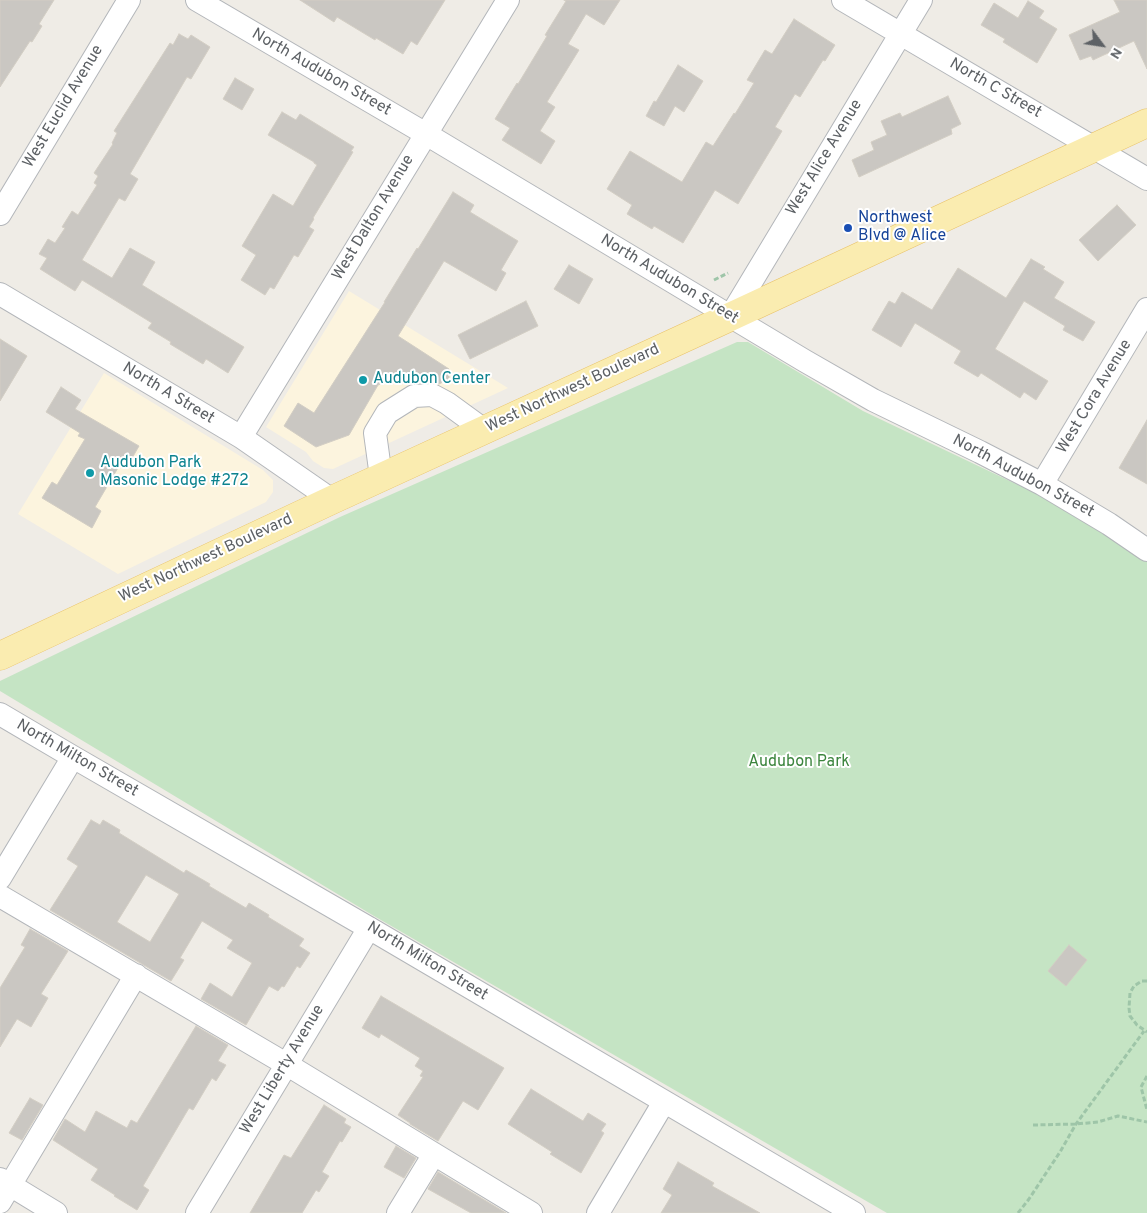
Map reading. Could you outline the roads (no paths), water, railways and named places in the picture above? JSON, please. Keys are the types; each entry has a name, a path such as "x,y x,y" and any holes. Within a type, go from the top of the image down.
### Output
{"main road":[{"name":"West Northwest Boulevard","path":"0,656 381,477 1147,123"}],"street":[{"name":"West Euclid Avenue","path":"0,214 129,0"},
{"name":"North Audubon Street","path":"197,0 426,134 805,361 873,400 1042,484 1109,524 1147,550"},
{"name":"West Dalton Avenue","path":"241,437 508,0"},
{"name":"North C Street","path":"843,0 1147,179"},
{"name":"West Alice Avenue","path":"730,317 921,0"},
{"name":"North A Street","path":"0,294 241,437 332,500"},
{"name":"West Cora Avenue","path":"1042,484 1147,309"},
{"path":"381,477 375,433 387,413 414,396 432,395 448,403 484,430"},
{"name":"North Milton Street","path":"0,714 854,1213"},
{"path":"0,878 73,757"},
{"path":"0,896 286,1064 531,1213"},
{"name":"West Liberty Avenue","path":"197,1213 369,928"},
{"path":"56,1213 3,1189 136,975"},
{"path":"598,1213 664,1102"},
{"path":"398,1213 434,1154"}],"place":[{"name":"Northwest Blvd @ Alice","path":"848,228"},
{"name":"Audubon Center","path":"363,380"},
{"name":"Audubon Park Masonic Lodge #272","path":"90,473"}],"park label":[{"name":"Audubon Park","path":"799,763"}]}
